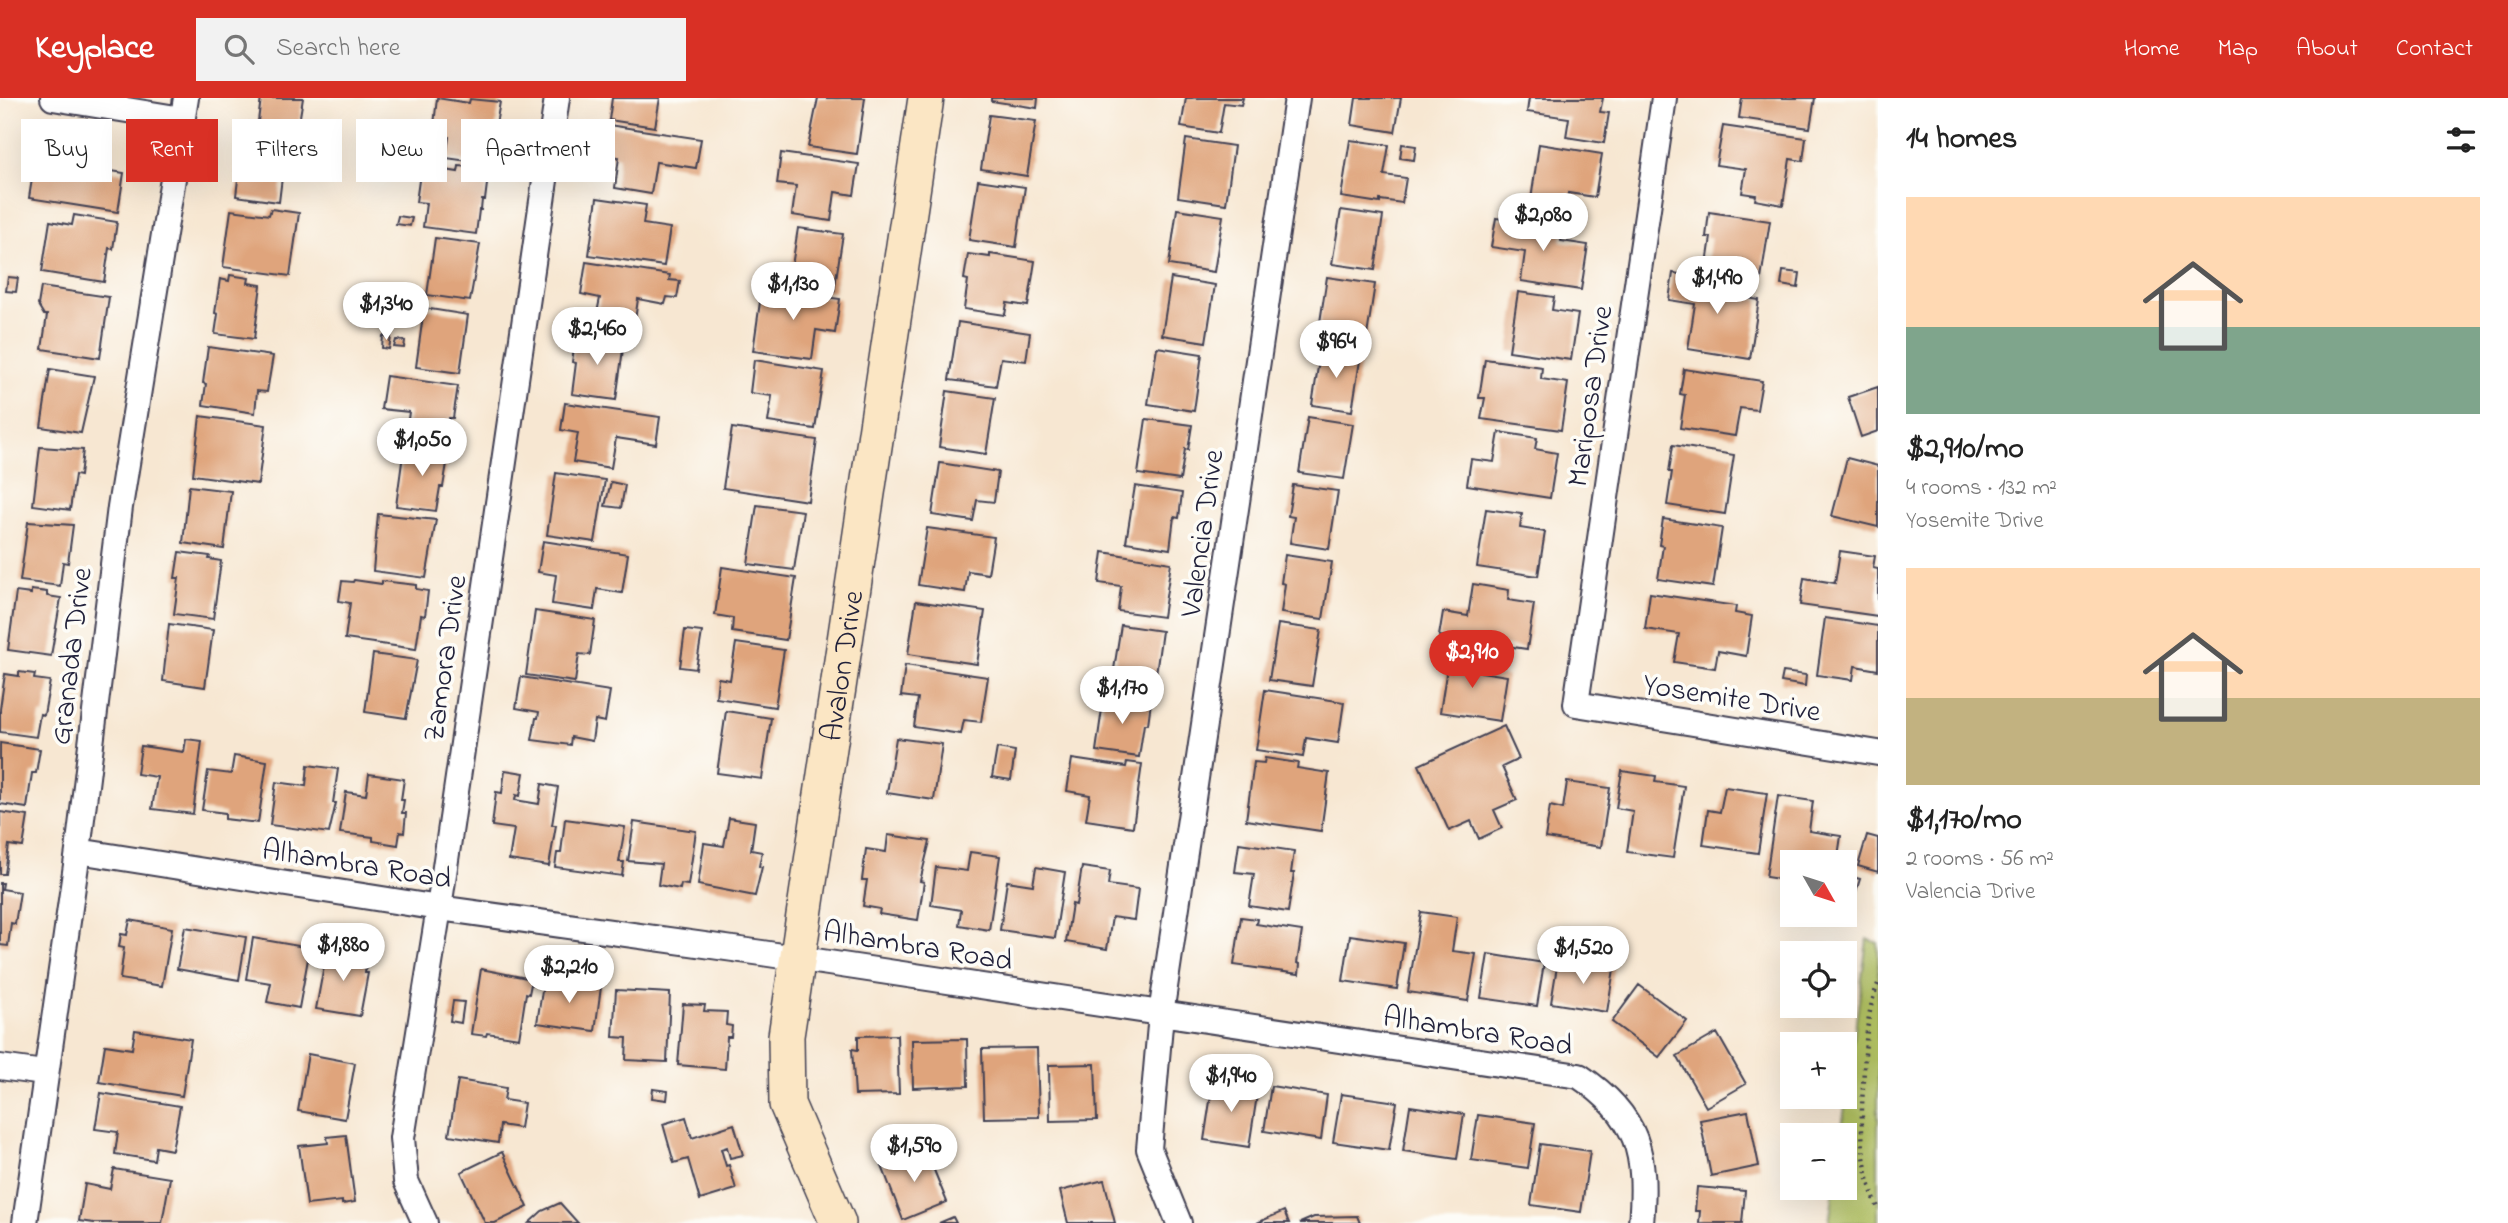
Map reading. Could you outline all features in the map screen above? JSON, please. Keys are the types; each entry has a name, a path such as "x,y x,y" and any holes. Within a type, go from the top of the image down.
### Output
{"street":[{"path":"53,98 184,108"},
{"name":"Zamora Drive","path":"425,1223 405,1181 402,1138 439,908 557,98"},
{"name":"Avalon Drive","path":"838,1223 788,1104 786,1036 926,98"},
{"name":"Valencia Drive","path":"1179,1223 1149,1149 1161,1014 1297,98"},
{"name":"Mariposa Drive","path":"1576,704 1664,98"},
{"name":"Granada Drive","path":"24,1223 78,850 120,507 184,108"},
{"name":"Yosemite Drive","path":"1576,704 1878,753"},
{"name":"Alhambra Road","path":"78,850 439,908 796,958 1579,1076 1602,1092 1624,1115 1637,1146 1644,1186 1641,1223"},
{"path":"0,1067 44,1073"}],"path":[{"path":"1878,984 1867,1027 1860,1120 1868,1185 1878,1208"}],"green space":[{"path":"1867,939 1878,943 1878,1223 1829,1223 1832,1200 1857,1200 1857,1123 1843,1123 1845,1109 1857,1109 1857,1032 1855,1032"}],"building":[{"path":"261,98 303,98 300,119 258,119"},
{"path":"437,98 469,103 470,99 500,102 497,119 461,119 461,160 447,158 447,119 435,119"},
{"path":"612,98 660,98 655,127 609,119"},
{"path":"818,98 865,98 857,154 808,147"},
{"path":"991,98 1038,98 1037,108 991,101"},
{"path":"1186,98 1243,98 1241,105 1224,103 1219,133 1181,127"},
{"path":"1356,98 1401,98 1395,132 1352,125"},
{"path":"1529,98 1603,98 1600,112 1609,113 1604,143 1566,137 1569,118 1527,112"},
{"path":"1742,98 1815,98 1810,128 1739,118"},
{"path":"989,115 1036,121 1027,176 981,169"},
{"path":"615,126 701,139 696,168 656,162 651,194 615,188 619,157 615,156"},
{"path":"1723,126 1806,138 1803,161 1790,159 1783,205 1755,200 1756,195 1742,193 1746,169 1716,165"},
{"path":"1186,139 1234,146 1226,204 1178,197"},
{"path":"1350,140 1389,145 1384,175 1406,178 1402,203 1380,200 1380,203 1341,197"},
{"path":"1402,144 1416,146 1414,160 1400,158"},
{"path":"1539,144 1602,154 1595,197 1568,193 1566,205 1531,200"},
{"path":"781,153 859,164 854,195 835,192 831,221 792,215 796,186 777,184"},
{"path":"459,166 461,182 487,182 485,200 482,200 479,210 476,234 423,227 426,203 416,202 419,182 447,182 447,170 458,172"},
{"path":"112,171 124,173 118,212 29,198 32,182 112,182"},
{"path":"978,180 1025,187 1016,247 969,240"},
{"path":"238,182 281,182 279,202 236,196"},
{"path":"597,198 646,205 643,224 670,228 664,266 589,255"},
{"path":"271,209 299,213 290,276 223,267 231,210 269,215"},
{"path":"1177,209 1223,216 1214,272 1169,265"},
{"path":"1341,210 1383,216 1375,270 1332,264"},
{"path":"1709,212 1770,221 1761,279 1706,271 1711,237 1706,237"},
{"path":"74,215 117,222 113,249 109,248 104,282 42,272 50,221 72,225"},
{"path":"398,216 412,218 410,226 396,224"},
{"path":"1496,218 1563,228 1561,241 1588,245 1581,290 1521,281 1525,252 1491,247"},
{"path":"798,228 843,234 834,292 789,285"},
{"path":"435,238 480,244 470,301 427,295"},
{"path":"968,254 990,257 990,254 1035,261 1028,306 1007,303 1005,315 964,309 968,280 964,279"},
{"path":"586,262 670,275 669,280 680,281 677,298 667,297 665,304 638,299 633,334 594,328 600,298 581,294"},
{"path":"1783,271 1800,273 1798,288 1781,285"},
{"path":"1673,273 1727,281 1725,294 1759,300 1750,359 1688,349 1695,304 1669,300"},
{"path":"230,275 249,278 248,283 261,285 254,339 215,334 220,279 229,281"},
{"path":"8,277 18,278 16,292 6,291"},
{"path":"1327,277 1375,284 1366,342 1318,335"},
{"path":"1171,278 1215,285 1206,342 1162,335"},
{"path":"41,287 109,297 100,358 42,349 47,315 44,315 38,305"},
{"path":"762,288 840,299 835,333 816,330 812,359 753,351"},
{"path":"1518,292 1554,297 1552,310 1578,314 1571,360 1509,351"},
{"path":"424,308 468,315 460,373 416,367"},
{"path":"958,322 1030,333 1026,361 1001,358 996,386 949,380"},
{"path":"576,334 624,342 616,400 572,394 576,363 572,362"},
{"path":"383,336 391,337 389,349 382,348"},
{"path":"396,340 405,341 404,348 394,347"},
{"path":"208,347 273,356 267,392 257,391 255,413 203,405"},
{"path":"1157,347 1202,354 1194,411 1148,404"},
{"path":"1321,348 1361,354 1352,411 1312,405"},
{"path":"1485,359 1542,367 1541,379 1568,383 1561,430 1481,419 1485,398 1479,398"},
{"path":"754,360 824,371 815,429 768,422 772,396 750,393"},
{"path":"50,369 94,376 81,433 41,427"},
{"path":"1684,369 1762,381 1757,410 1740,408 1735,436 1680,428 1685,395 1680,394"},
{"path":"386,376 458,386 446,440 406,434 409,412 381,409"},
{"path":"1878,387 1878,431 1861,437 1848,397"},
{"path":"947,391 995,398 986,454 939,447"},
{"path":"565,403 660,417 656,444 616,438 611,468 573,462 578,433 561,430"},
{"path":"200,416 266,425 258,484 193,475"},
{"path":"1308,417 1353,424 1344,479 1299,473"},
{"path":"1146,419 1192,425 1180,480 1138,474"},
{"path":"732,428 817,440 808,501 723,488"},
{"path":"1499,432 1537,438 1535,449 1557,453 1550,498 1467,485 1471,459 1494,462"},
{"path":"1673,445 1734,455 1725,514 1667,505"},
{"path":"40,447 83,450 80,476 75,475 70,510 33,505"},
{"path":"404,447 449,452 436,511 396,506"},
{"path":"1847,458 1878,466 1878,527 1832,516"},
{"path":"940,463 998,472 994,502 977,500 973,521 932,515"},
{"path":"556,473 605,480 595,542 547,535"},
{"path":"611,482 625,485 621,508 605,506"},
{"path":"1293,485 1338,491 1329,549 1290,543 1294,517 1288,516"},
{"path":"189,486 231,491 224,549 183,543"},
{"path":"1135,486 1182,493 1179,518 1174,517 1170,549 1126,542"},
{"path":"757,505 803,511 794,570 748,564"},
{"path":"1486,509 1522,514 1520,528 1545,532 1538,576 1477,567"},
{"path":"378,514 436,520 426,578 373,571"},
{"path":"1663,519 1722,528 1713,587 1658,579 1663,546 1659,545"},
{"path":"28,522 73,525 68,563 63,562 60,586 20,581"},
{"path":"927,528 994,537 988,574 968,571 965,592 918,585"},
{"path":"543,541 628,554 622,593 597,589 594,610 552,604 556,575 538,572"},
{"path":"1840,551 1875,556 1873,568 1878,569 1878,616 1800,605 1804,578 1835,583"},
{"path":"179,552 210,556 209,559 221,561 213,619 174,614"},
{"path":"1103,552 1171,563 1163,617 1118,611 1121,586 1099,583"},
{"path":"1285,555 1332,562 1323,619 1281,613"},
{"path":"722,567 796,578 786,640 732,632 733,618 715,615"},
{"path":"342,581 416,585 416,589 428,591 425,616 421,615 416,649 345,639 350,603 339,601"},
{"path":"1473,584 1509,590 1508,600 1534,604 1527,649 1439,636 1443,612 1468,616"},
{"path":"31,590 47,592 47,596 61,598 51,656 8,650 16,592 31,594"},
{"path":"1650,593 1736,606 1735,613 1752,616 1746,656 1718,651 1715,668 1674,662 1679,634 1645,629"},
{"path":"916,601 985,611 977,664 908,654"},
{"path":"535,611 595,620 590,655 579,654 575,682 526,675"},
{"path":"1825,618 1878,626 1878,670 1855,666 1853,680 1817,675"},
{"path":"169,624 213,630 205,687 163,681"},
{"path":"1278,624 1321,630 1312,686 1269,680"},
{"path":"1121,625 1162,631 1154,688 1112,682"},
{"path":"685,630 702,632 696,669 680,667"},
{"path":"736,643 784,650 775,707 716,698 718,678 730,680"},
{"path":"373,654 417,660 406,718 365,712"},
{"path":"1449,655 1482,660 1481,672 1507,676 1500,721 1440,712"},
{"path":"905,665 988,677 981,722 964,720 961,734 914,727 918,698 901,696"},
{"path":"19,672 35,674 34,679 50,681 44,715 40,714 36,737 0,732 5,674 19,676"},
{"path":"1783,672 1806,675 1805,686 1781,682"},
{"path":"521,677 610,691 605,722 595,720 592,741 571,737 570,745 532,740 539,712 516,708"},
{"path":"1265,690 1344,702 1338,743 1306,738 1303,757 1256,750"},
{"path":"1104,695 1151,702 1148,724 1144,724 1139,757 1096,751"},
{"path":"726,711 771,718 762,779 717,773"},
{"path":"1504,726 1519,759 1502,767 1517,800 1494,810 1502,828 1479,839 1471,821 1449,831 1419,765"},
{"path":"896,738 942,744 934,800 887,793"},
{"path":"186,739 202,741 193,814 152,809 157,777 137,774 141,746 184,752"},
{"path":"0,743 40,749 36,773 32,773 27,808 0,804"},
{"path":"997,748 1015,751 1011,780 992,777"},
{"path":"234,756 267,761 258,823 225,819 225,813 202,810 208,771 231,774"},
{"path":"1265,758 1298,763 1297,768 1329,773 1321,831 1246,820 1254,762 1264,763"},
{"path":"1072,759 1126,767 1127,762 1142,764 1133,827 1086,820 1090,795 1067,791"},
{"path":"308,765 338,769 333,803 336,803 329,833 270,825 276,782 306,786"},
{"path":"505,770 524,773 520,796 516,795 515,800 539,804 542,784 558,787 552,825 556,825 549,866 509,860 514,829 492,826 496,792 502,793"},
{"path":"1622,771 1656,776 1655,782 1684,786 1673,858 1627,852 1633,811 1616,808"},
{"path":"369,774 404,779 401,800 404,800 402,813 406,813 404,833 400,832 398,845 373,841 373,837 340,833 346,792 366,795"},
{"path":"1567,782 1610,788 1601,847 1545,838 1550,806 1563,809"},
{"path":"1725,787 1767,793 1758,853 1703,845 1708,810 1720,812"},
{"path":"1778,796 1813,801 1809,831 1841,836 1839,850 1780,850 1780,879 1766,877"},
{"path":"0,812 28,816 23,847 9,845 5,874 0,874"},
{"path":"729,818 755,822 751,850 762,852 759,866 762,867 755,896 698,885 704,843 724,846"},
{"path":"565,819 625,827 619,862 624,862 622,876 555,867 557,853 561,853"},
{"path":"634,822 696,831 688,885 681,884 680,889 658,885 661,864 628,861"},
{"path":"888,835 930,841 920,881 924,882 918,920 879,914 880,909 863,906 867,880 862,880 866,849 886,852"},
{"path":"1867,835 1878,838 1878,872 1858,866"},
{"path":"1239,843 1294,851 1291,873 1294,873 1288,912 1249,906 1254,874 1235,872"},
{"path":"970,852 1000,856 989,930 959,925 961,910 931,905 936,867 967,871"},
{"path":"1036,867 1065,872 1055,938 1000,930 1007,881 1033,885"},
{"path":"1082,867 1110,871 1108,885 1138,889 1134,920 1112,917 1107,949 1066,942"},
{"path":"0,883 3,883 2,889 20,892 8,946 0,945"},
{"path":"1421,912 1457,917 1452,951 1476,954 1468,1001 1408,992"},
{"path":"1241,917 1257,919 1256,924 1302,931 1297,963 1300,964 1299,974 1234,965"},
{"path":"130,920 172,928 162,986 120,979 124,948 119,947 121,934 127,935"},
{"path":"185,927 246,937 239,980 177,969"},
{"path":"1350,935 1404,943 1397,989 1343,981"},
{"path":"253,938 310,948 299,1008 267,1002 271,983 246,979"},
{"path":"327,949 367,956 365,973 368,973 360,1016 316,1009"},
{"path":"1488,954 1544,963 1537,1006 1481,998"},
{"path":"1558,960 1614,969 1607,1012 1551,1003"},
{"path":"481,969 532,979 529,994 526,993 519,1038 487,1033 486,1036 471,1034"},
{"path":"544,978 601,987 595,1031 537,1023"},
{"path":"1639,985 1687,1021 1659,1057 1612,1022"},
{"path":"616,990 670,993 667,1062 626,1060 627,1038 613,1037"},
{"path":"453,1001 464,1002 461,1023 450,1021"},
{"path":"683,1004 705,1005 704,1011 727,1012 726,1025 732,1026 731,1037 727,1037 725,1069 678,1065"},
{"path":"135,1030 191,1039 182,1096 99,1082 105,1045 132,1049"},
{"path":"1717,1033 1746,1084 1706,1107 1677,1056"},
{"path":"897,1035 899,1094 855,1095 852,1049 858,1050 858,1036"},
{"path":"967,1039 968,1086 913,1088 912,1040"},
{"path":"1037,1048 1039,1117 984,1118 982,1049"},
{"path":"308,1054 355,1063 345,1119 298,1111"},
{"path":"1095,1064 1097,1120 1050,1121 1049,1065"},
{"path":"458,1080 506,1088 504,1100 524,1103 520,1128 500,1125 498,1143 449,1135"},
{"path":"1213,1082 1258,1089 1249,1147 1204,1140"},
{"path":"1271,1086 1327,1095 1321,1140 1264,1131"},
{"path":"653,1089 668,1091 667,1100 652,1098"},
{"path":"101,1093 180,1106 172,1150 156,1147 154,1160 115,1154 118,1132 95,1129"},
{"path":"1341,1094 1397,1102 1389,1150 1333,1142"},
{"path":"1410,1106 1464,1114 1457,1159 1403,1151"},
{"path":"1748,1111 1759,1166 1711,1176 1700,1120"},
{"path":"1478,1115 1535,1123 1528,1168 1471,1160"},
{"path":"686,1117 692,1138 734,1124 743,1155 730,1158 727,1147 721,1149 736,1189 700,1200 688,1159 674,1163 663,1124"},
{"path":"346,1135 355,1202 307,1205 299,1146 328,1143 327,1137"},
{"path":"1540,1144 1590,1151 1581,1212 1531,1205"},
{"path":"925,1148 947,1202 903,1220 882,1166"},
{"path":"502,1152 528,1207 495,1223 485,1223 461,1172"},
{"path":"114,1169 170,1178 162,1223 79,1221 85,1184 110,1189"},
{"path":"1104,1180 1115,1223 1068,1223 1060,1191"},
{"path":"1697,1187 1745,1191 1742,1223 1699,1223 1700,1211 1695,1211"},
{"path":"560,1203 578,1223 529,1223 542,1211"},
{"path":"1284,1211 1289,1223 1257,1223"},
{"path":"1357,1216 1360,1223 1300,1223 1314,1217"},
{"path":"953,1217 956,1223 939,1223"}]}
